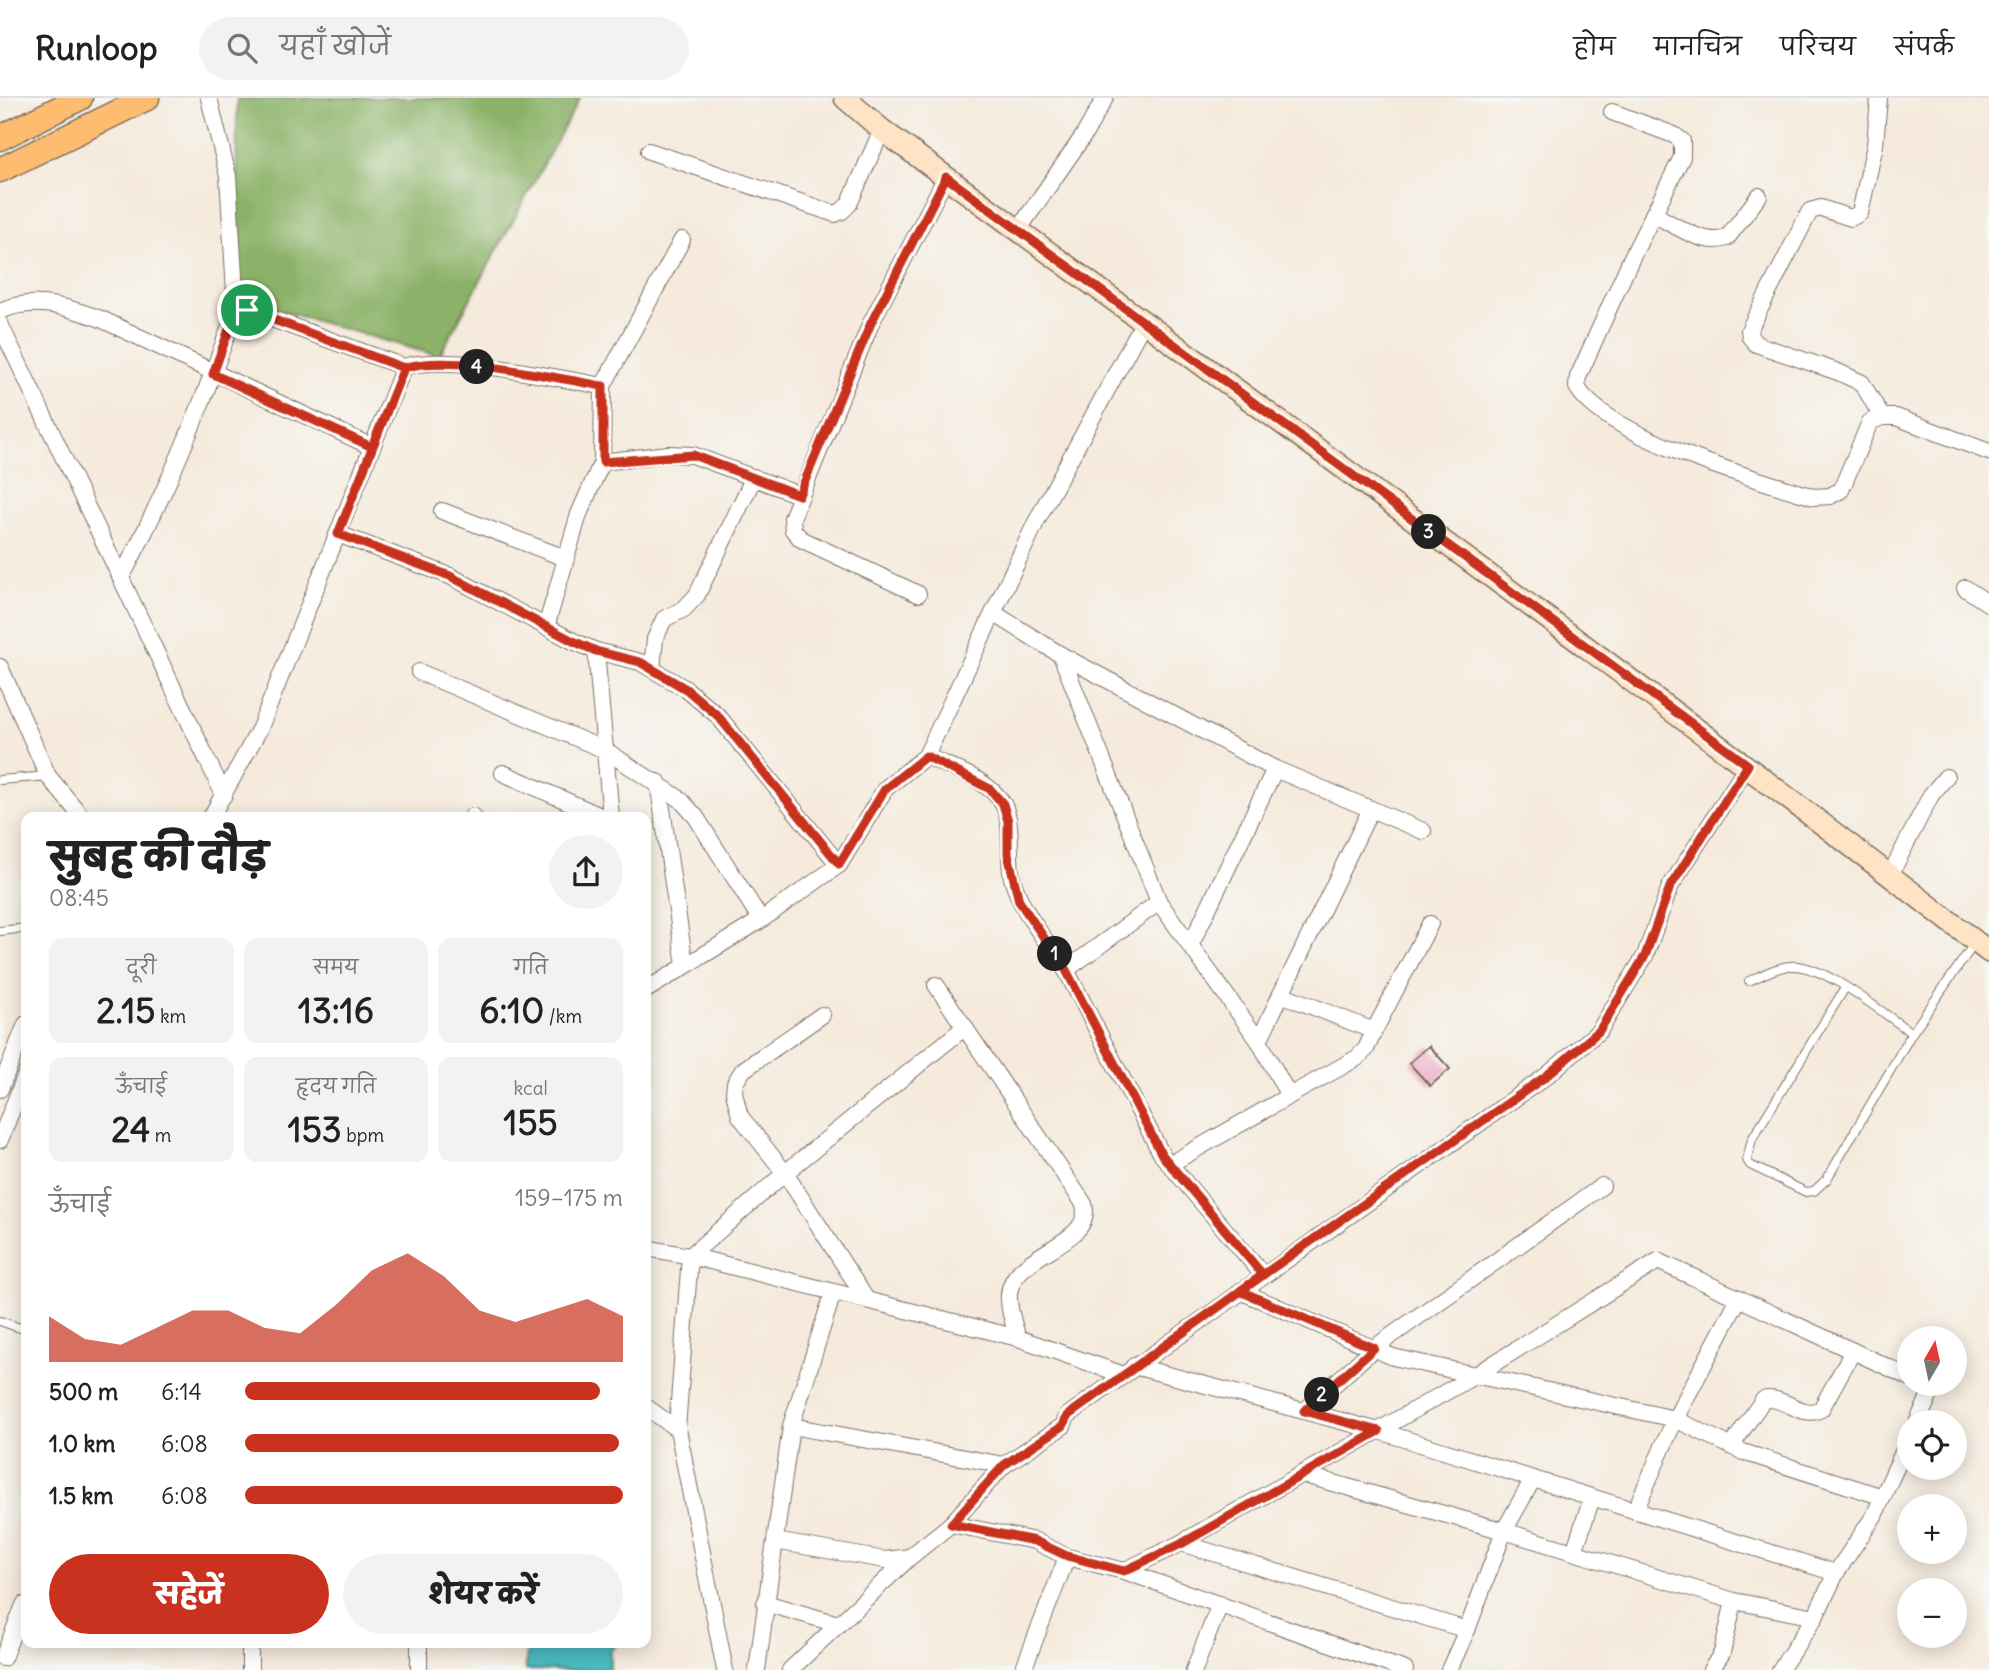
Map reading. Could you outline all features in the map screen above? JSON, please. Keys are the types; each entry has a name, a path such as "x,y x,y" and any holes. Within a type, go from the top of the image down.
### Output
{"main road":[{"path":"0,138 79,98"},
{"path":"0,170 147,98"}],"street":[{"path":"121,578 158,506 213,374 236,310 228,176 209,98"},
{"path":"845,98 882,130 1143,323 1748,765 1982,946"},
{"path":"1018,230 1084,135 1105,98"},
{"path":"1879,98 1875,145 1860,213 1851,218 1821,208 1810,211 1749,330 1750,337 1756,344 1862,383 1881,417"},
{"path":"1612,111 1682,141 1682,157 1578,377 1577,387 1591,407 1609,419 1699,459 1814,497 1830,496 1841,490 1870,422 1881,417 1896,417 1989,452"},
{"path":"649,151 835,214 849,204 882,130"},
{"path":"918,594 801,539 793,530 792,518 799,495 871,323 946,177"},
{"path":"1653,214 1707,239 1719,241 1727,238 1759,197"},
{"path":"547,627 579,514 603,462 603,386 682,240"},
{"path":"0,311 38,303 71,308 101,319 372,447"},
{"path":"236,310 261,315 404,368 415,364 451,363 603,386"},
{"path":"651,987 761,920 839,864 885,789 926,756 1037,522 1143,323"},
{"path":"0,324 225,795"},
{"path":"214,812 260,728 404,368"},
{"path":"603,462 681,453 709,459 799,495"},
{"path":"652,669 655,639 664,619 684,609 698,594 754,477"},
{"path":"442,511 565,558"},
{"path":"338,534 450,576 596,651 640,662 686,689 718,716 839,864"},
{"path":"1965,588 1989,604"},
{"path":"995,614 1061,655 1275,769 1423,831"},
{"path":"596,651 611,812"},
{"path":"1061,655 1159,902 1259,1041 1289,1096"},
{"path":"0,667 48,776 78,812"},
{"path":"419,672 605,750 658,782 680,799 696,817 761,920"},
{"path":"926,756 990,789 1003,804 1008,821 1008,854 1019,901 1066,970 1170,1164 1263,1275"},
{"path":"790,1670 910,1557 951,1524 1004,1465 1063,1426 1067,1416 1129,1370 1545,1077 1599,1031 1645,956 1670,887 1748,765"},
{"path":"1191,946 1275,769"},
{"path":"503,774 591,812"},
{"path":"1890,875 1931,795 1946,777"},
{"path":"658,782 685,965"},
{"path":"1259,1041 1371,809"},
{"path":"1066,970 1159,902"},
{"path":"1170,1164 1357,1058 1366,1049 1430,924"},
{"path":"936,985 1084,1204 1086,1212 1085,1222 1077,1231 1026,1266 1013,1280 1009,1304 1018,1338"},
{"path":"1281,994 1374,1031"},
{"path":"822,1015 758,1058 735,1083 735,1104 740,1116 785,1173 866,1299"},
{"path":"651,1411 677,1429 690,1256 785,1173 965,1027"},
{"path":"0,1089 21,1036"},
{"path":"0,1140 21,1087"},
{"path":"1304,1411 1374,1348 1602,1186"},
{"path":"651,1249 866,1299 1129,1370 1379,1431 1836,1573"},
{"path":"1124,1571 1181,1544 1474,1377 1658,1261 1897,1371"},
{"path":"1240,1291 1394,1357 1474,1377 1675,1419 1743,1452 1883,1497"},
{"path":"757,1670 792,1426 833,1293"},
{"path":"1635,1511 1675,1419 1739,1298"},
{"path":"1732,1445 1763,1400 1778,1400 1808,1412 1821,1409 1853,1351"},
{"path":"677,1424 725,1670"},
{"path":"792,1426 1004,1465"},
{"path":"1780,1670 1815,1617 1836,1573 1874,1516 1897,1466"},
{"path":"1301,1474 1504,1531 1734,1601 1815,1617"},
{"path":"1448,1670 1467,1630 1504,1531 1532,1479"},
{"path":"1574,1552 1592,1498"},
{"path":"951,1524 1035,1541 1067,1556 1124,1571 1405,1670"},
{"path":"775,1541 885,1560 910,1557"},
{"path":"1181,1544 1467,1630"},
{"path":"1023,1670 1067,1556"},
{"path":"1711,1670 1722,1653 1734,1601"},
{"path":"765,1603 838,1624"},
{"path":"1195,1670 1220,1604"},
{"path":"5,1660 21,1614"},
{"path":"250,1648 250,1670"},
{"path":"419,1648 419,1670"}],"lane":[{"path":"0,780 48,776"},
{"path":"0,931 21,929"},
{"path":"1845,988 1752,1139 1747,1160 1750,1165 1806,1192 1814,1191 1822,1185 1912,1033 1982,946"},
{"path":"1749,981 1792,966 1829,975 1912,1033"},
{"path":"0,1321 21,1328"}],"green space":[{"path":"237,98 580,98 439,356 236,298"}],"water":[{"path":"527,1648 613,1648 610,1651 610,1670 526,1670"}],"building":[{"path":"1429,1046 1450,1069 1430,1086 1409,1063"}],"route":[{"path":"247,310 236,310 213,374 372,447 404,368 415,364 451,363 603,386 603,462 668,454 693,455 799,495 871,323 946,177 1748,765 1670,887 1645,956 1599,1031 1545,1077 1240,1291 1374,1348 1304,1411 1379,1431 1181,1544 1124,1571 1067,1556 1035,1541 951,1524 1004,1465 1063,1426 1067,1416 1134,1366 1263,1275 1162,1155 1066,970 1019,901 1008,854 1008,821 1003,804 990,789 926,756 885,789 874,803 850,851 839,864 718,716 686,689 640,662 596,651 573,641 450,576 338,534 404,368 247,310"}]}
